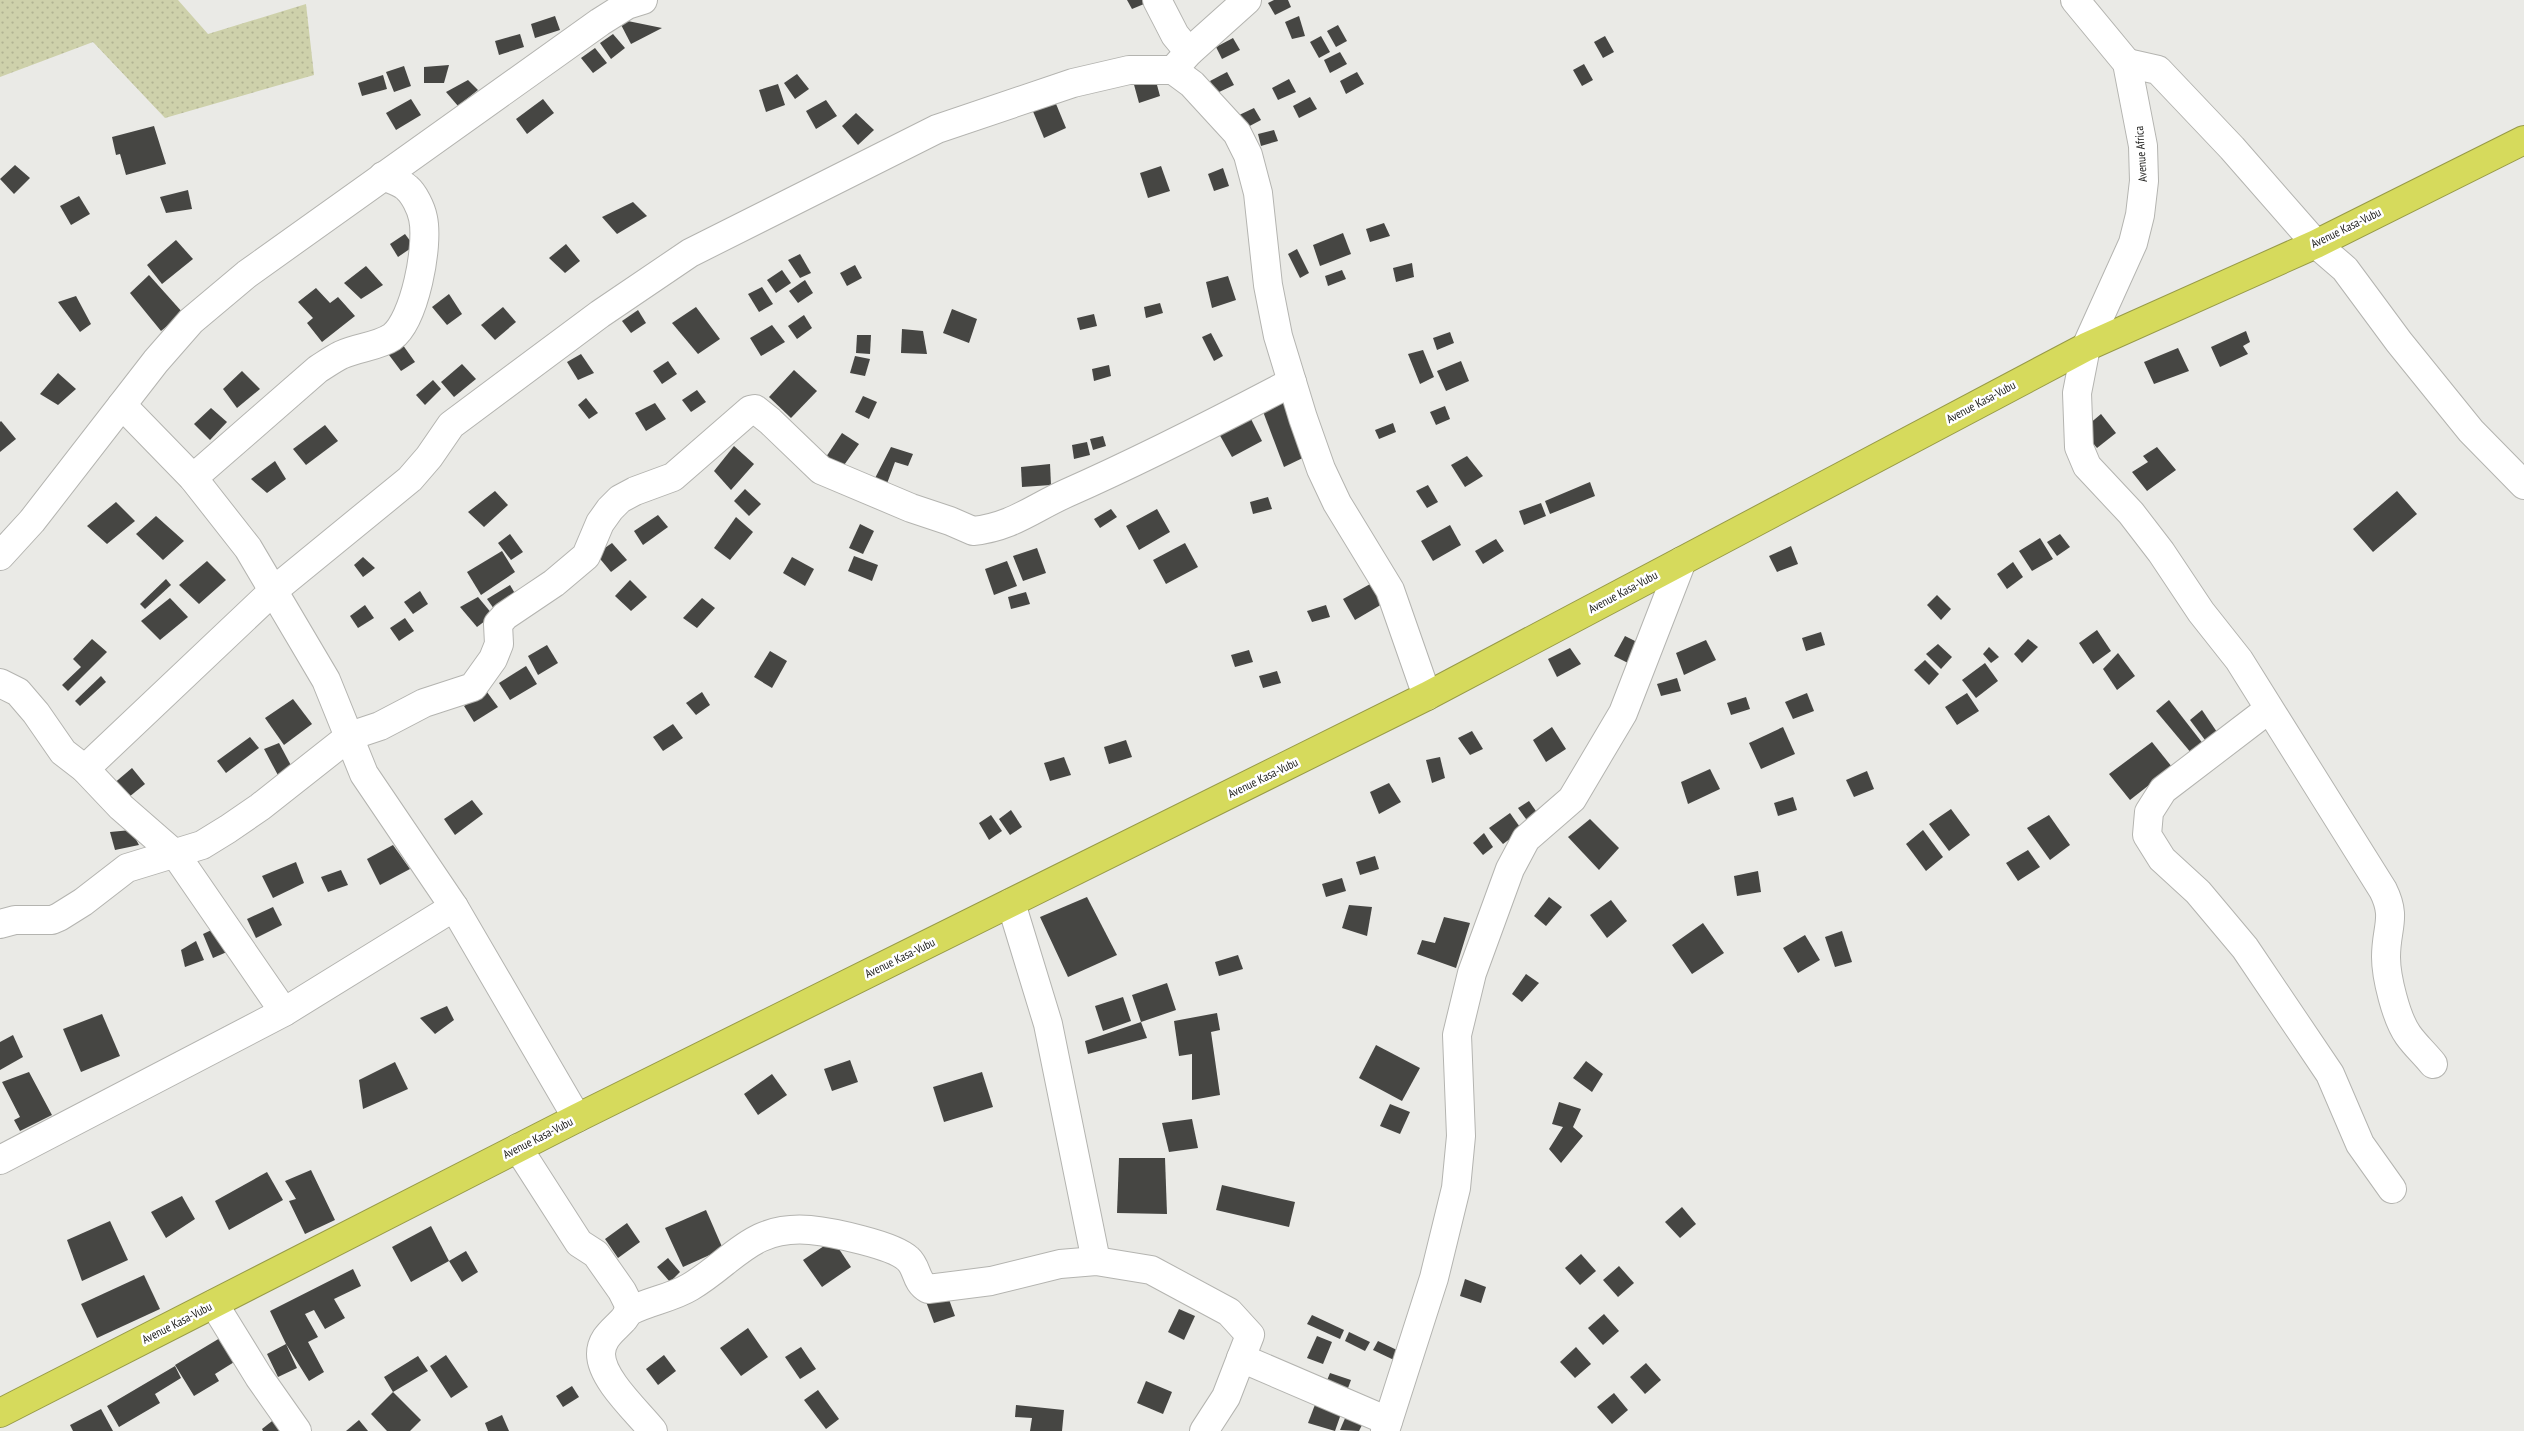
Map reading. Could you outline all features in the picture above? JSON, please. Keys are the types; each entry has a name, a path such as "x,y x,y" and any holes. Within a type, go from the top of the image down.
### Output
{"highway":[{"name":"Avenue Kasa-Vubu","path":"0,1414 577,1118 1427,696 2086,347 2316,244 2524,140"}],"street":[{"path":"0,556 32,521 174,340 192,321 247,274 383,176 600,22 628,5 643,0"},
{"path":"1157,0 1175,35 1181,61 1192,84 1237,133 1248,155 1258,193 1268,285 1278,336 1292,382 1325,477 1337,503 1390,590 1427,696"},
{"path":"85,769 273,591 410,478 429,457 451,425 600,314 690,253 937,128 1073,83 1129,70 1181,61 1247,0"},
{"name":"Avenue Africa","path":"2075,0 2127,63 2143,146 2144,181 2140,215 2133,243 2086,347 2077,393 2079,447 2087,466 2131,514 2161,552 2201,612 2239,660 2389,903 2392,914 2388,933 2388,974 2407,1034 2433,1064"},
{"path":"2127,63 2158,70 2258,176 2316,244 2345,269 2399,342 2471,431 2524,485"},
{"path":"193,478 318,369 342,354 381,343 394,336 401,325 414,300 422,266 424,244 423,218 416,200 406,187 383,176"},
{"path":"0,924 15,920 52,920 83,902 127,868 137,863 176,855 228,830 350,736 380,726 424,703 473,687 493,659 498,644 498,624 505,616 554,583 586,556 600,523 620,499 635,491 673,478 750,410 755,409 770,421 821,470 911,508 950,520 972,531 1026,516 1065,494 1147,457 1292,382"},
{"path":"122,405 193,478 248,548 326,680 350,736 355,756 364,774 454,907 577,1118"},
{"path":"1241,1358 1386,1426 1434,1278 1456,1188 1461,1136 1458,1035 1472,973 1510,869 1526,839 1572,799 1623,713 1682,561"},
{"path":"0,683 18,692 36,713 63,752 85,769 121,807 176,855 284,1012"},
{"path":"2270,709 2163,790 2149,812 2147,835 2162,859 2198,892 2245,948 2330,1074 2360,1144 2392,1189"},
{"path":"1011,903 1048,1024 1096,1261"},
{"path":"0,1160 284,1012 454,907"},
{"path":"518,1148 579,1243 596,1254 622,1291 628,1303 629,1312"},
{"path":"654,1431 628,1401 603,1367 601,1352 604,1340 629,1312 690,1287 734,1253 775,1232 790,1230 812,1230 876,1243 895,1251 909,1260 920,1285 928,1289 991,1281 1060,1264 1096,1261 1151,1270 1229,1312 1250,1336 1226,1397 1204,1431"},
{"path":"214,1304 297,1431"}],"green space":[{"path":"0,0 178,0 208,34 306,4 314,75 165,118 93,42 0,77"}],"building":[{"path":"1127,0 1142,0 1144,4 1132,9"},
{"path":"1274,0 1288,0 1291,7 1275,15 1268,3"},
{"path":"555,16 560,30 535,38 531,24"},
{"path":"1299,16 1305,36 1292,39 1285,22"},
{"path":"618,19 662,28 631,44"},
{"path":"1338,25 1347,41 1336,47 1327,31"},
{"path":"520,34 524,47 499,55 495,41"},
{"path":"613,34 625,48 611,59 600,43"},
{"path":"1321,36 1330,52 1319,58 1310,42"},
{"path":"1605,36 1614,52 1603,58 1594,42"},
{"path":"1233,38 1240,50 1222,59 1216,47"},
{"path":"595,48 607,63 593,73 581,58"},
{"path":"1340,52 1347,64 1330,73 1324,60"},
{"path":"1584,64 1593,80 1582,86 1573,70"},
{"path":"449,65 444,83 424,83 424,67"},
{"path":"404,66 411,86 394,92 386,72"},
{"path":"1227,72 1234,85 1217,93 1210,81"},
{"path":"1357,72 1364,84 1346,94 1340,81"},
{"path":"797,74 809,89 795,99 784,83"},
{"path":"1154,74 1160,96 1139,103 1133,81"},
{"path":"383,75 387,89 362,96 358,83"},
{"path":"1289,79 1296,92 1278,100 1272,88"},
{"path":"468,80 478,90 458,106 446,92"},
{"path":"778,84 785,105 766,112 759,90"},
{"path":"1310,97 1317,109 1299,118 1293,106"},
{"path":"411,99 421,115 396,130 386,113"},
{"path":"543,99 554,113 527,134 516,119"},
{"path":"1054,99 1066,128 1044,138 1032,109"},
{"path":"826,100 837,116 816,129 806,111"},
{"path":"1254,108 1261,120 1244,129 1237,116"},
{"path":"856,113 874,130 858,145 842,126"},
{"path":"154,126 166,164 126,175 120,154 116,155 112,137"},
{"path":"1274,130 1278,141 1261,146 1258,134"},
{"path":"15,165 30,178 14,194 0,179"},
{"path":"1161,166 1170,191 1148,198 1140,173"},
{"path":"1223,168 1229,186 1214,191 1208,174"},
{"path":"188,190 192,209 166,213 160,197"},
{"path":"79,196 90,214 71,225 60,206"},
{"path":"633,202 647,216 617,234 602,217"},
{"path":"1384,223 1390,236 1370,242 1366,229"},
{"path":"1343,233 1351,254 1320,266 1313,245"},
{"path":"405,234 414,246 398,257 390,244"},
{"path":"176,240 193,259 162,284 147,265"},
{"path":"566,244 580,261 565,273 549,258"},
{"path":"1297,249 1309,273 1300,278 1288,254"},
{"path":"800,254 811,273 800,278 788,260"},
{"path":"1412,263 1414,277 1396,282 1393,268"},
{"path":"855,265 862,278 847,286 840,273"},
{"path":"366,266 383,285 361,299 344,283"},
{"path":"782,270 791,283 776,293 767,280"},
{"path":"1342,270 1346,279 1328,286 1325,276"},
{"path":"149,275 183,313 161,331 130,293"},
{"path":"1228,276 1236,300 1212,308 1206,282"},
{"path":"805,280 813,293 798,303 789,291"},
{"path":"762,287 773,304 759,312 748,294"},
{"path":"316,288 330,303 338,297 355,316 322,342 307,323 313,318 298,302"},
{"path":"449,294 462,314 447,325 432,307"},
{"path":"76,296 91,324 80,332 58,302"},
{"path":"1160,303 1163,313 1146,318 1144,307"},
{"path":"503,307 516,322 495,340 481,325"},
{"path":"696,307 720,339 698,354 672,323"},
{"path":"952,309 977,319 969,343 943,333"},
{"path":"638,310 646,323 631,333 622,321"},
{"path":"1094,314 1097,326 1080,330 1077,318"},
{"path":"804,315 812,328 797,339 788,326"},
{"path":"772,325 785,342 761,356 750,338"},
{"path":"902,329 923,331 927,354 901,353"},
{"path":"2246,331 2250,342 2243,346 2248,354 2220,367 2211,347"},
{"path":"1450,332 1454,343 1437,350 1433,338"},
{"path":"1211,333 1223,356 1214,361 1202,337"},
{"path":"857,335 871,335 870,354 856,353"},
{"path":"400,341 415,362 401,371 386,351"},
{"path":"2178,348 2189,371 2154,384 2144,362"},
{"path":"1423,350 1434,377 1420,384 1408,354"},
{"path":"581,354 594,373 578,380 567,362"},
{"path":"855,356 870,359 865,376 850,373"},
{"path":"668,361 677,374 662,384 653,371"},
{"path":"1461,361 1469,381 1446,391 1437,371"},
{"path":"462,364 476,379 454,397 441,382"},
{"path":"1109,365 1111,376 1094,381 1092,369"},
{"path":"794,370 817,391 791,418 769,397"},
{"path":"242,371 260,389 237,408 223,389"},
{"path":"58,373 76,389 58,405 40,394"},
{"path":"433,380 441,389 425,405 416,395"},
{"path":"697,390 706,402 691,412 682,400"},
{"path":"1289,391 1311,454 1284,467 1262,409"},
{"path":"863,396 877,402 869,419 855,412"},
{"path":"586,398 598,413 589,419 578,405"},
{"path":"655,403 666,419 646,431 635,413"},
{"path":"1445,406 1450,419 1436,425 1430,412"},
{"path":"211,408 227,422 210,440 194,424"},
{"path":"2101,414 2116,433 2097,448 2082,430"},
{"path":"1249,415 1262,441 1232,457 1218,432"},
{"path":"0,422 16,439 0,452"},
{"path":"1393,423 1396,432 1379,439 1375,430"},
{"path":"325,425 338,441 306,465 293,449"},
{"path":"842,433 859,444 842,468 826,457"},
{"path":"1103,436 1106,446 1093,450 1090,439"},
{"path":"1087,442 1090,455 1074,459 1072,445"},
{"path":"734,446 754,464 731,490 714,471"},
{"path":"891,447 913,454 908,466 895,462 885,489 872,484"},
{"path":"2157,447 2176,470 2147,491 2132,472 2148,462 2143,456"},
{"path":"1467,456 1483,476 1465,487 1451,465"},
{"path":"275,461 286,479 267,493 251,479"},
{"path":"1050,464 1051,485 1022,487 1021,467"},
{"path":"1590,482 1595,496 1550,514 1545,501"},
{"path":"1428,485 1438,502 1427,508 1416,491"},
{"path":"745,489 761,504 749,516 734,501"},
{"path":"495,491 508,505 484,527 468,512"},
{"path":"2397,491 2417,514 2373,552 2353,529"},
{"path":"1268,497 1272,509 1253,514 1250,502"},
{"path":"116,502 135,521 107,544 87,526"},
{"path":"1541,503 1546,516 1524,525 1519,511"},
{"path":"1111,509 1117,517 1100,528 1094,519"},
{"path":"1157,509 1170,532 1139,550 1126,526"},
{"path":"658,515 668,527 643,545 634,531"},
{"path":"156,516 184,541 163,560 136,534"},
{"path":"736,517 753,532 730,560 714,548"},
{"path":"860,524 874,531 863,554 849,548"},
{"path":"1450,525 1461,545 1433,561 1421,541"},
{"path":"510,534 523,552 511,560 498,543"},
{"path":"2060,534 2070,547 2057,556 2047,542"},
{"path":"2040,538 2053,559 2032,571 2019,551"},
{"path":"1496,539 1504,551 1483,564 1475,551"},
{"path":"612,543 627,560 611,572 596,554"},
{"path":"1185,543 1198,567 1166,584 1153,560"},
{"path":"1791,546 1798,564 1777,572 1769,556"},
{"path":"1037,548 1046,573 1023,581 1013,556"},
{"path":"502,551 515,572 481,595 467,572"},
{"path":"854,556 878,565 872,581 848,571"},
{"path":"363,557 375,568 363,577 354,565"},
{"path":"792,557 814,569 805,586 783,573"},
{"path":"207,561 226,580 199,604 179,585"},
{"path":"1007,561 1017,586 994,595 985,569"},
{"path":"2013,562 2023,577 2007,589 1997,574"},
{"path":"166,579 171,585 145,609 140,604"},
{"path":"630,580 647,597 631,611 615,596"},
{"path":"1372,583 1384,603 1355,620 1343,599"},
{"path":"510,585 520,602 499,616 487,599"},
{"path":"420,591 428,604 413,614 404,602"},
{"path":"1026,592 1030,604 1011,609 1008,597"},
{"path":"1937,595 1951,609 1941,620 1927,605"},
{"path":"478,597 493,615 477,627 460,607"},
{"path":"170,598 188,617 160,640 141,621"},
{"path":"702,598 715,608 697,628 683,618"},
{"path":"365,605 374,618 358,628 350,616"},
{"path":"1326,605 1330,617 1312,622 1307,611"},
{"path":"405,618 414,631 399,641 390,628"},
{"path":"2097,630 2111,651 2093,664 2079,643"},
{"path":"1821,632 1825,645 1806,651 1802,638"},
{"path":"1625,636 1639,643 1630,664 1614,656"},
{"path":"92,639 107,652 68,691 62,685 81,667 73,659"},
{"path":"2028,639 2038,647 2022,663 2014,654"},
{"path":"1706,640 1716,660 1684,675 1676,653"},
{"path":"1938,644 1952,657 1941,669 1926,654"},
{"path":"547,645 558,663 538,675 528,656"},
{"path":"1989,647 1999,657 1991,663 1983,654"},
{"path":"1570,648 1581,664 1557,677 1548,659"},
{"path":"1249,650 1253,662 1235,667 1231,655"},
{"path":"770,651 787,661 772,688 754,677"},
{"path":"2118,653 2135,676 2117,690 2103,669"},
{"path":"1925,660 1939,674 1929,685 1914,670"},
{"path":"1985,663 1998,681 1976,698 1962,680"},
{"path":"526,666 537,684 510,700 499,683"},
{"path":"1277,671 1281,683 1263,688 1259,676"},
{"path":"101,676 106,682 80,706 75,701"},
{"path":"1677,678 1681,691 1661,696 1657,684"},
{"path":"487,692 498,707 474,722 464,706"},
{"path":"702,692 710,705 696,715 686,703"},
{"path":"1807,693 1814,711 1793,719 1785,702"},
{"path":"1967,693 1979,711 1957,725 1945,707"},
{"path":"1746,697 1750,709 1731,715 1727,703"},
{"path":"293,699 312,724 284,745 265,718"},
{"path":"2169,700 2204,745 2192,754 2156,711"},
{"path":"2202,710 2217,732 2205,740 2190,720"},
{"path":"673,724 683,738 663,751 653,737"},
{"path":"1552,727 1566,749 1546,762 1533,740"},
{"path":"1783,727 1795,754 1761,769 1749,743"},
{"path":"1472,731 1483,749 1470,755 1458,738"},
{"path":"250,737 259,748 226,773 217,761"},
{"path":"1126,740 1132,757 1109,764 1104,747"},
{"path":"2152,742 2172,767 2130,800 2109,774"},
{"path":"279,743 294,771 280,779 264,749"},
{"path":"1064,757 1071,775 1050,781 1044,763"},
{"path":"1440,757 1445,778 1432,783 1426,760"},
{"path":"132,768 145,784 113,810 99,796"},
{"path":"1710,769 1720,789 1688,804 1681,782"},
{"path":"1867,771 1874,789 1854,797 1846,780"},
{"path":"1389,783 1401,802 1379,814 1370,792"},
{"path":"1793,797 1797,810 1778,816 1774,803"},
{"path":"472,800 483,814 455,835 444,819"},
{"path":"1529,801 1538,814 1529,823 1518,808"},
{"path":"1951,809 1970,835 1949,851 1929,824"},
{"path":"1011,810 1022,827 1010,835 999,819"},
{"path":"1510,813 1522,830 1503,844 1489,828"},
{"path":"991,815 1002,831 989,840 979,823"},
{"path":"2049,815 2070,845 2050,860 2027,828"},
{"path":"1590,819 1619,848 1599,870 1568,837"},
{"path":"131,830 139,845 115,850 110,832"},
{"path":"1923,830 1943,857 1926,871 1906,844"},
{"path":"1484,833 1493,847 1483,855 1473,843"},
{"path":"393,845 410,869 380,885 367,859"},
{"path":"2028,850 2040,867 2018,881 2006,863"},
{"path":"1375,856 1379,869 1360,875 1356,862"},
{"path":"296,862 304,883 273,898 262,876"},
{"path":"341,870 348,885 328,892 321,877"},
{"path":"1758,871 1761,892 1737,896 1734,876"},
{"path":"1342,878 1346,891 1326,897 1322,884"},
{"path":"1087,897 1117,955 1068,977 1040,917"},
{"path":"1549,897 1562,907 1546,926 1534,916"},
{"path":"1611,900 1627,921 1607,938 1590,915"},
{"path":"1349,905 1372,907 1367,936 1342,928"},
{"path":"273,907 282,925 256,938 247,919"},
{"path":"1444,917 1470,923 1456,968 1417,954 1422,940 1435,943"},
{"path":"237,918 250,942 213,958 203,934"},
{"path":"1703,923 1724,953 1692,974 1672,945"},
{"path":"1842,931 1852,962 1835,967 1825,937"},
{"path":"1805,935 1820,960 1798,973 1783,948"},
{"path":"196,941 204,960 185,967 181,950"},
{"path":"1238,955 1243,969 1219,976 1215,962"},
{"path":"1526,974 1539,983 1522,1002 1512,994"},
{"path":"1167,983 1176,1010 1141,1022 1132,995"},
{"path":"1123,997 1131,1021 1103,1031 1095,1006"},
{"path":"447,1006 454,1020 435,1034 420,1018"},
{"path":"1217,1013 1220,1030 1211,1032 1220,1095 1192,1100 1192,1054 1179,1056 1174,1021"},
{"path":"102,1014 120,1056 81,1072 63,1029"},
{"path":"1141,1022 1147,1038 1088,1054 1085,1041"},
{"path":"13,1035 23,1057 0,1070 0,1042"},
{"path":"1376,1045 1420,1068 1402,1101 1359,1078"},
{"path":"850,1060 858,1082 832,1091 824,1069"},
{"path":"1586,1061 1603,1074 1592,1092 1573,1078"},
{"path":"395,1062 408,1089 363,1109 359,1080"},
{"path":"29,1072 52,1115 20,1131 14,1120 20,1117 2,1082"},
{"path":"982,1072 993,1107 944,1122 933,1087"},
{"path":"772,1074 787,1095 758,1115 744,1094"},
{"path":"1559,1102 1581,1109 1573,1127 1583,1136 1561,1163 1549,1149 1563,1127 1552,1124"},
{"path":"1390,1104 1410,1112 1400,1134 1380,1126"},
{"path":"1192,1119 1198,1148 1169,1152 1162,1123"},
{"path":"1119,1158 1165,1158 1167,1214 1117,1213"},
{"path":"311,1170 335,1220 305,1234 289,1201 296,1199 285,1181"},
{"path":"267,1172 283,1200 229,1230 215,1201"},
{"path":"1222,1185 1295,1202 1289,1227 1216,1210"},
{"path":"182,1196 195,1219 166,1238 151,1212"},
{"path":"1682,1207 1696,1224 1680,1238 1665,1222"},
{"path":"706,1210 723,1249 683,1267 665,1228"},
{"path":"110,1221 128,1260 82,1281 67,1240"},
{"path":"627,1223 640,1242 618,1258 605,1239"},
{"path":"431,1226 449,1261 411,1282 392,1247"},
{"path":"833,1240 851,1267 822,1287 803,1260"},
{"path":"466,1251 478,1272 462,1282 449,1261"},
{"path":"1581,1254 1596,1271 1580,1285 1565,1268"},
{"path":"668,1258 680,1272 670,1282 657,1267"},
{"path":"1619,1266 1634,1283 1618,1297 1603,1280"},
{"path":"353,1269 361,1286 334,1299 345,1318 325,1329 314,1310 305,1314 318,1337 308,1342 324,1372 309,1381 286,1344 270,1311"},
{"path":"144,1275 160,1309 97,1338 81,1304"},
{"path":"1465,1279 1486,1287 1481,1303 1460,1296"},
{"path":"946,1291 955,1316 934,1323 925,1299"},
{"path":"1179,1309 1195,1316 1184,1340 1168,1332"},
{"path":"1604,1314 1619,1331 1603,1345 1588,1328"},
{"path":"1312,1315 1344,1330 1340,1339 1307,1324"},
{"path":"748,1328 768,1357 741,1376 720,1348"},
{"path":"1349,1332 1370,1342 1365,1351 1345,1341"},
{"path":"225,1335 239,1359 215,1374 219,1381 194,1396 175,1365"},
{"path":"1317,1336 1332,1342 1323,1364 1307,1358"},
{"path":"1378,1341 1399,1351 1394,1360 1373,1350"},
{"path":"286,1344 297,1368 278,1377 267,1354"},
{"path":"801,1347 816,1369 800,1379 785,1357"},
{"path":"1576,1347 1591,1364 1575,1378 1560,1362"},
{"path":"446,1355 468,1387 451,1398 430,1366"},
{"path":"664,1355 676,1371 658,1385 646,1369"},
{"path":"418,1356 428,1371 393,1392 384,1377"},
{"path":"1646,1363 1661,1380 1645,1394 1630,1377"},
{"path":"175,1366 181,1378 155,1394 160,1403 119,1427 107,1406"},
{"path":"1330,1373 1351,1380 1345,1396 1324,1388"},
{"path":"1146,1381 1172,1392 1163,1414 1137,1403"},
{"path":"572,1386 579,1397 563,1407 556,1396"},
{"path":"818,1390 839,1419 826,1429 804,1400"},
{"path":"393,1392 421,1420 410,1431 387,1431 371,1414"},
{"path":"1614,1393 1628,1410 1612,1424 1597,1407"},
{"path":"1316,1402 1342,1411 1335,1431 1308,1423"},
{"path":"1016,1405 1064,1410 1062,1431 1030,1431 1032,1418 1015,1417"},
{"path":"101,1409 113,1431 73,1431 70,1425"},
{"path":"281,1414 286,1431 263,1431 262,1429"},
{"path":"502,1415 509,1431 488,1431 485,1423"},
{"path":"1346,1416 1363,1423 1359,1431 1340,1430"},
{"path":"359,1420 368,1431 346,1431"}]}
